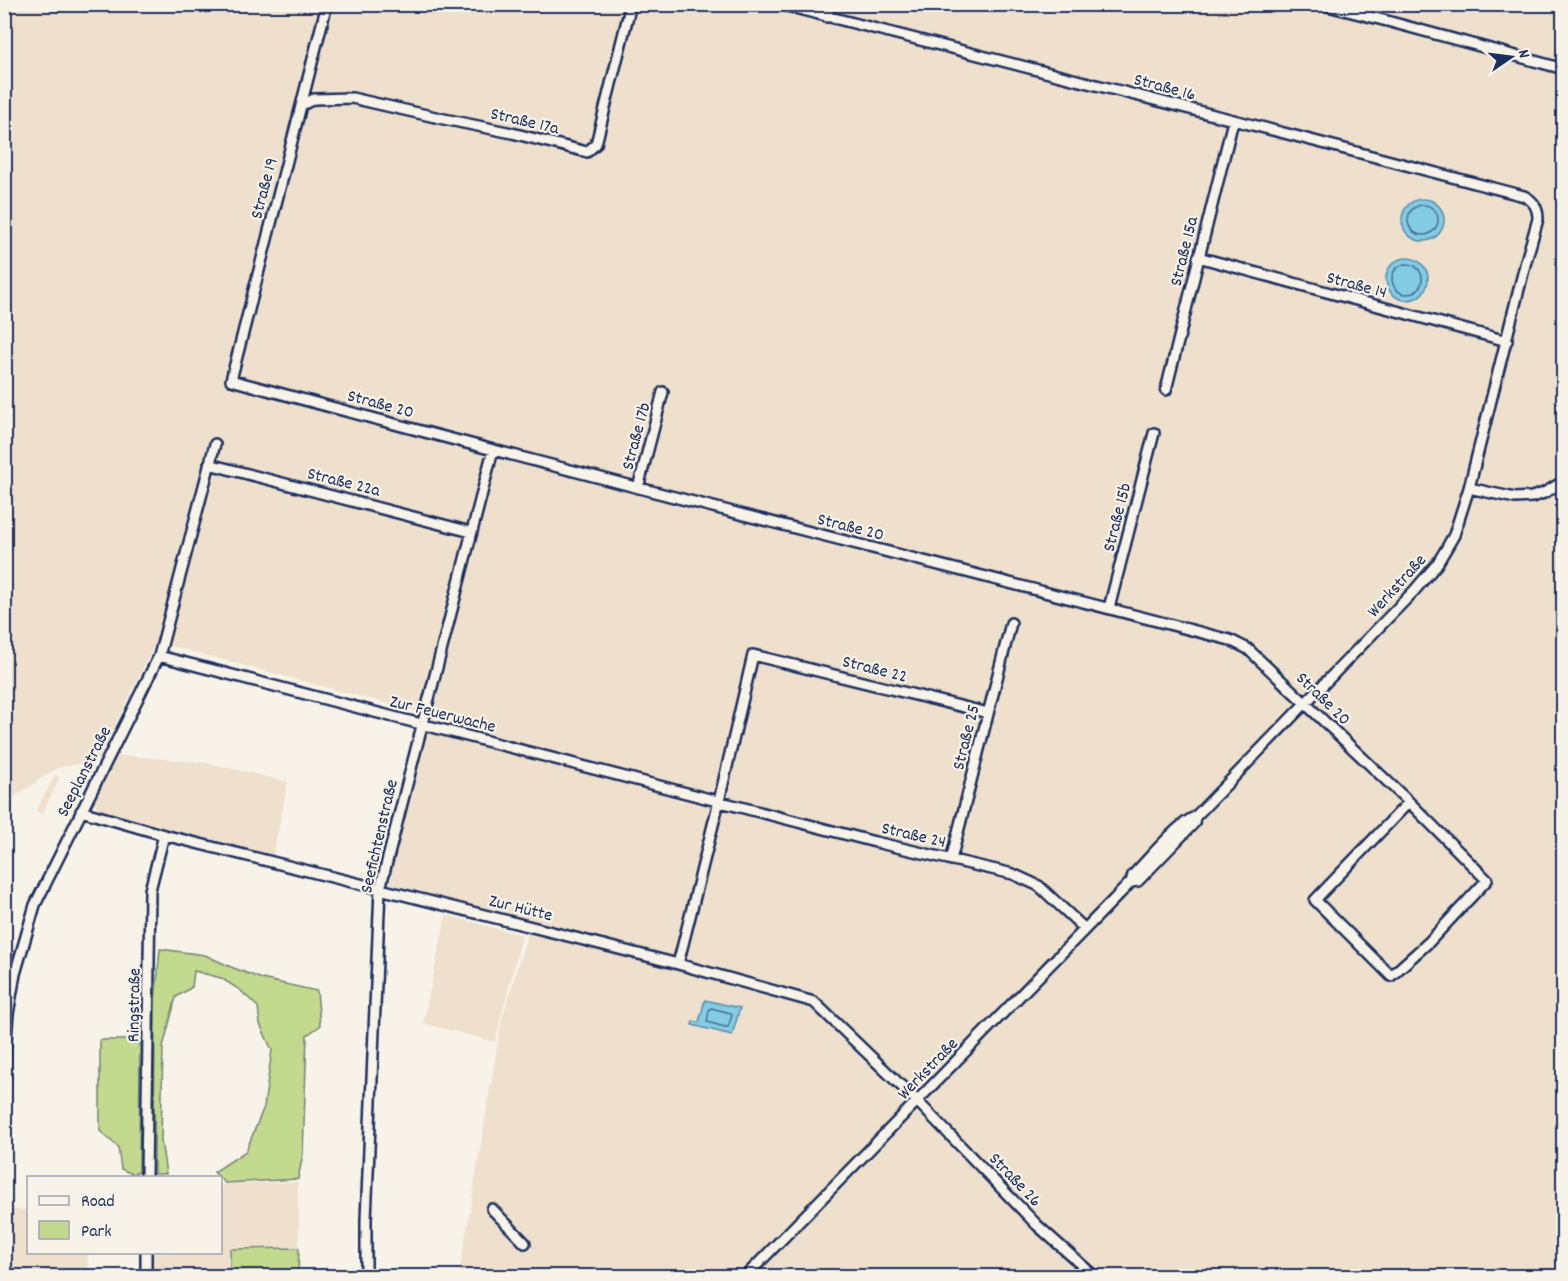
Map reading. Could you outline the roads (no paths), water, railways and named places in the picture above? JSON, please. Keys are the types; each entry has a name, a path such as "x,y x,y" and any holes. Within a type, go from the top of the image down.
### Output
{"street":[{"name":"Straße 19","path":"231,380 327,4"},
{"name":"Straße 17a","path":"302,105 314,99 352,98 587,152 596,144 632,4"},
{"name":"Straße 16","path":"779,4 1524,196 1530,199 1537,208"},
{"path":"827,17 830,4"},
{"path":"1320,4 1563,69"},
{"name":"Straße 15a","path":"1166,390 1233,121"},
{"name":"Werkstraße","path":"746,1276 1131,882 1133,875 1161,845 1195,816 1426,579 1454,535 1469,488 1538,219 1537,208"},
{"name":"Straße 14","path":"1198,258 1507,341"},
{"name":"Straße 20","path":"231,380 638,488 1230,640 1248,649 1409,801 1487,880 1429,942 1391,976 1315,900 1409,801"},
{"name":"Straße 17b","path":"638,488 663,392"},
{"name":"Straße 15b","path":"1109,608 1154,433"},
{"name":"Seeplanstraße","path":"4,1117 8,1014 15,974 35,904 159,656 214,444"},
{"name":"Seefichtenstraße","path":"366,1276 366,1220 380,889 493,450"},
{"name":"Straße 22a","path":"209,464 471,532"},
{"path":"1469,488 1523,498 1544,493 1563,480"},
{"name":"Straße 25","path":"951,860 1011,623"},
{"name":"Straße 22","path":"719,801 753,655 988,713"},
{"name":"Zur Feuerwache","path":"159,656 719,801"},
{"path":"678,964 719,801"},
{"name":"Straße 24","path":"719,801 875,842 1013,874 1039,886 1085,929"},
{"name":"Zur Hütte","path":"81,811 164,835 678,964 814,1002 917,1101"},
{"name":"Ringstraße","path":"146,1176 150,890 164,835"},
{"name":"Straße 26","path":"917,1101 1037,1225 1094,1276"},
{"path":"492,1209 525,1243"},
{"path":"146,1254 146,1276"}],"water":[{"path":"1423,199 1438,205 1444,220 1438,235 1423,241 1408,235 1402,220 1408,205"},
{"path":"1407,258 1422,264 1428,279 1422,294 1407,300 1392,294 1386,279 1392,264"},
{"path":"705,1000 740,1008 732,1035 692,1025 693,1021 699,1022"}]}
